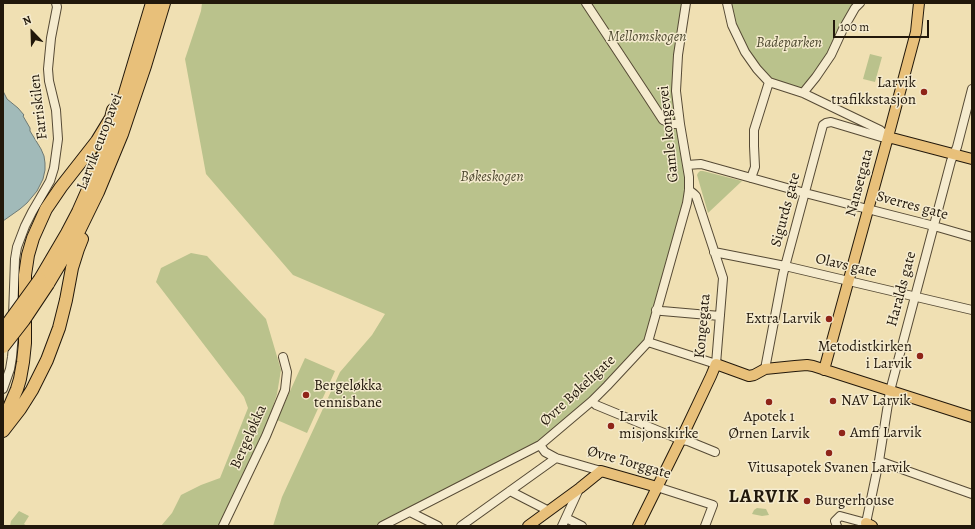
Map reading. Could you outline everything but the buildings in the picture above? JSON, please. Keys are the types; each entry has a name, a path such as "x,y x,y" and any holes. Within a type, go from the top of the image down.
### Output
{"highway":[{"name":"Larvik europavei","path":"44,281 78,212 112,133 152,3"},
{"name":"Larvik europavei","path":"44,281 76,238 98,192 134,101 164,3"},
{"path":"3,418 17,389 23,362 25,343 25,275 28,255 35,233 46,209 97,141 111,118 114,110 122,103"},
{"path":"3,431 32,390 50,353 59,328 74,259 98,192"},
{"path":"3,330 44,281"},
{"path":"3,346 24,320 44,281"}],"main road":[{"name":"Nansetgata","path":"824,370 916,32 919,3"},
{"path":"888,137 972,159"},
{"path":"716,364 749,376 754,375 764,369 807,365 890,391 972,414"},
{"name":"Kongegata","path":"638,526 681,440 716,364"},
{"path":"528,526 580,488 600,470"},
{"name":"Øvre Torggate","path":"600,470 657,487"}],"street":[{"name":"Farriskilen","path":"3,389 10,369 12,357 17,247 25,226 50,181 54,168 58,139 56,110 48,69 49,50 57,7 56,3"},
{"path":"586,3 663,120 672,124 680,124"},
{"name":"Gamle kongevei","path":"686,3 678,55 676,91 689,177 689,190"},
{"path":"727,3 732,25 745,52 757,69 769,82 803,93 880,130 888,137"},
{"path":"803,93 831,55 843,29 860,3"},
{"path":"751,178 755,167 754,130 769,82"},
{"name":"Haralds gate","path":"869,525 890,391 914,296 951,161 957,147 972,89"},
{"name":"Sigurds gate","path":"764,369 785,266 823,125 831,122 881,137 888,137"},
{"name":"Sverres gate","path":"687,165 700,164 972,237"},
{"name":"Kongegata","path":"689,190 696,196 723,278 716,364"},
{"name":"Øvre Bøkeligate","path":"382,526 540,445 592,401 648,342 689,190"},
{"name":"Olavs gate","path":"714,252 785,266 972,310"},
{"path":"656,310 720,316"},
{"path":"648,342 716,364"},
{"name":"Bergeløkka","path":"223,526 266,436 285,390 287,372 283,357"},
{"path":"592,401 596,405 681,440 688,441 715,452"},
{"name":"Øvre Torggate","path":"540,445 545,452 556,458 600,470"},
{"path":"461,526 556,458"},
{"path":"879,461 972,494"},
{"name":"Øvre Torggate","path":"657,487 713,505 705,526"},
{"path":"562,526 580,488"},
{"path":"510,491 549,511"},
{"path":"410,512 438,526"},
{"path":"837,526 835,521 840,516 851,523 869,525"},
{"path":"566,518 582,526"}],"green space":[{"name":"Bøkeskogen","path":"202,3 686,3 676,91 689,177 648,342 607,386 540,445 382,526 273,526 282,497 340,372 372,335 385,314 293,275 206,174 185,59 201,11"},
{"name":"Badeparken","path":"731,3 856,3 818,75 800,91 772,81 743,49 731,9"},
{"path":"870,54 882,57 875,82 863,79"},
{"path":"700,171 742,181 708,213 697,175"},
{"path":"191,253 207,256 266,319 281,370 277,394 269,419 220,526 161,526 172,513 181,495 220,478 248,408 244,397 156,282 161,268"},
{"name":"Bergeløkka tennisbane","path":"305,358 335,371 307,433 277,420"},
{"path":"757,508 766,509 769,515 762,516 752,514"},
{"path":"19,511 29,516 24,524 27,526 10,526 11,521"}],"water":[{"path":"3,91 7,99 24,115 23,116 30,128 30,131 44,156 45,170 43,179 37,191 27,203 3,221"}],"place":[{"name":"Larvik trafikkstasjon","path":"924,92"},
{"name":"Extra Larvik","path":"829,319"},
{"name":"Metodistkirken i Larvik","path":"920,356"},
{"name":"Bergeløkka tennisbane","path":"306,395"},
{"name":"NAV Larvik","path":"833,401"},
{"name":"Apotek 1 Ørnen Larvik","path":"769,402"},
{"name":"Larvik misjonskirke","path":"611,426"},
{"name":"Amfi Larvik","path":"842,433"},
{"name":"Vitusapotek Svanen Larvik","path":"829,453"},
{"name":"Burgerhouse","path":"807,501"}],"district":[{"name":"LARVIK","path":"764,497"}],"park label":[{"name":"Mellomskogen","path":"647,37"}]}
